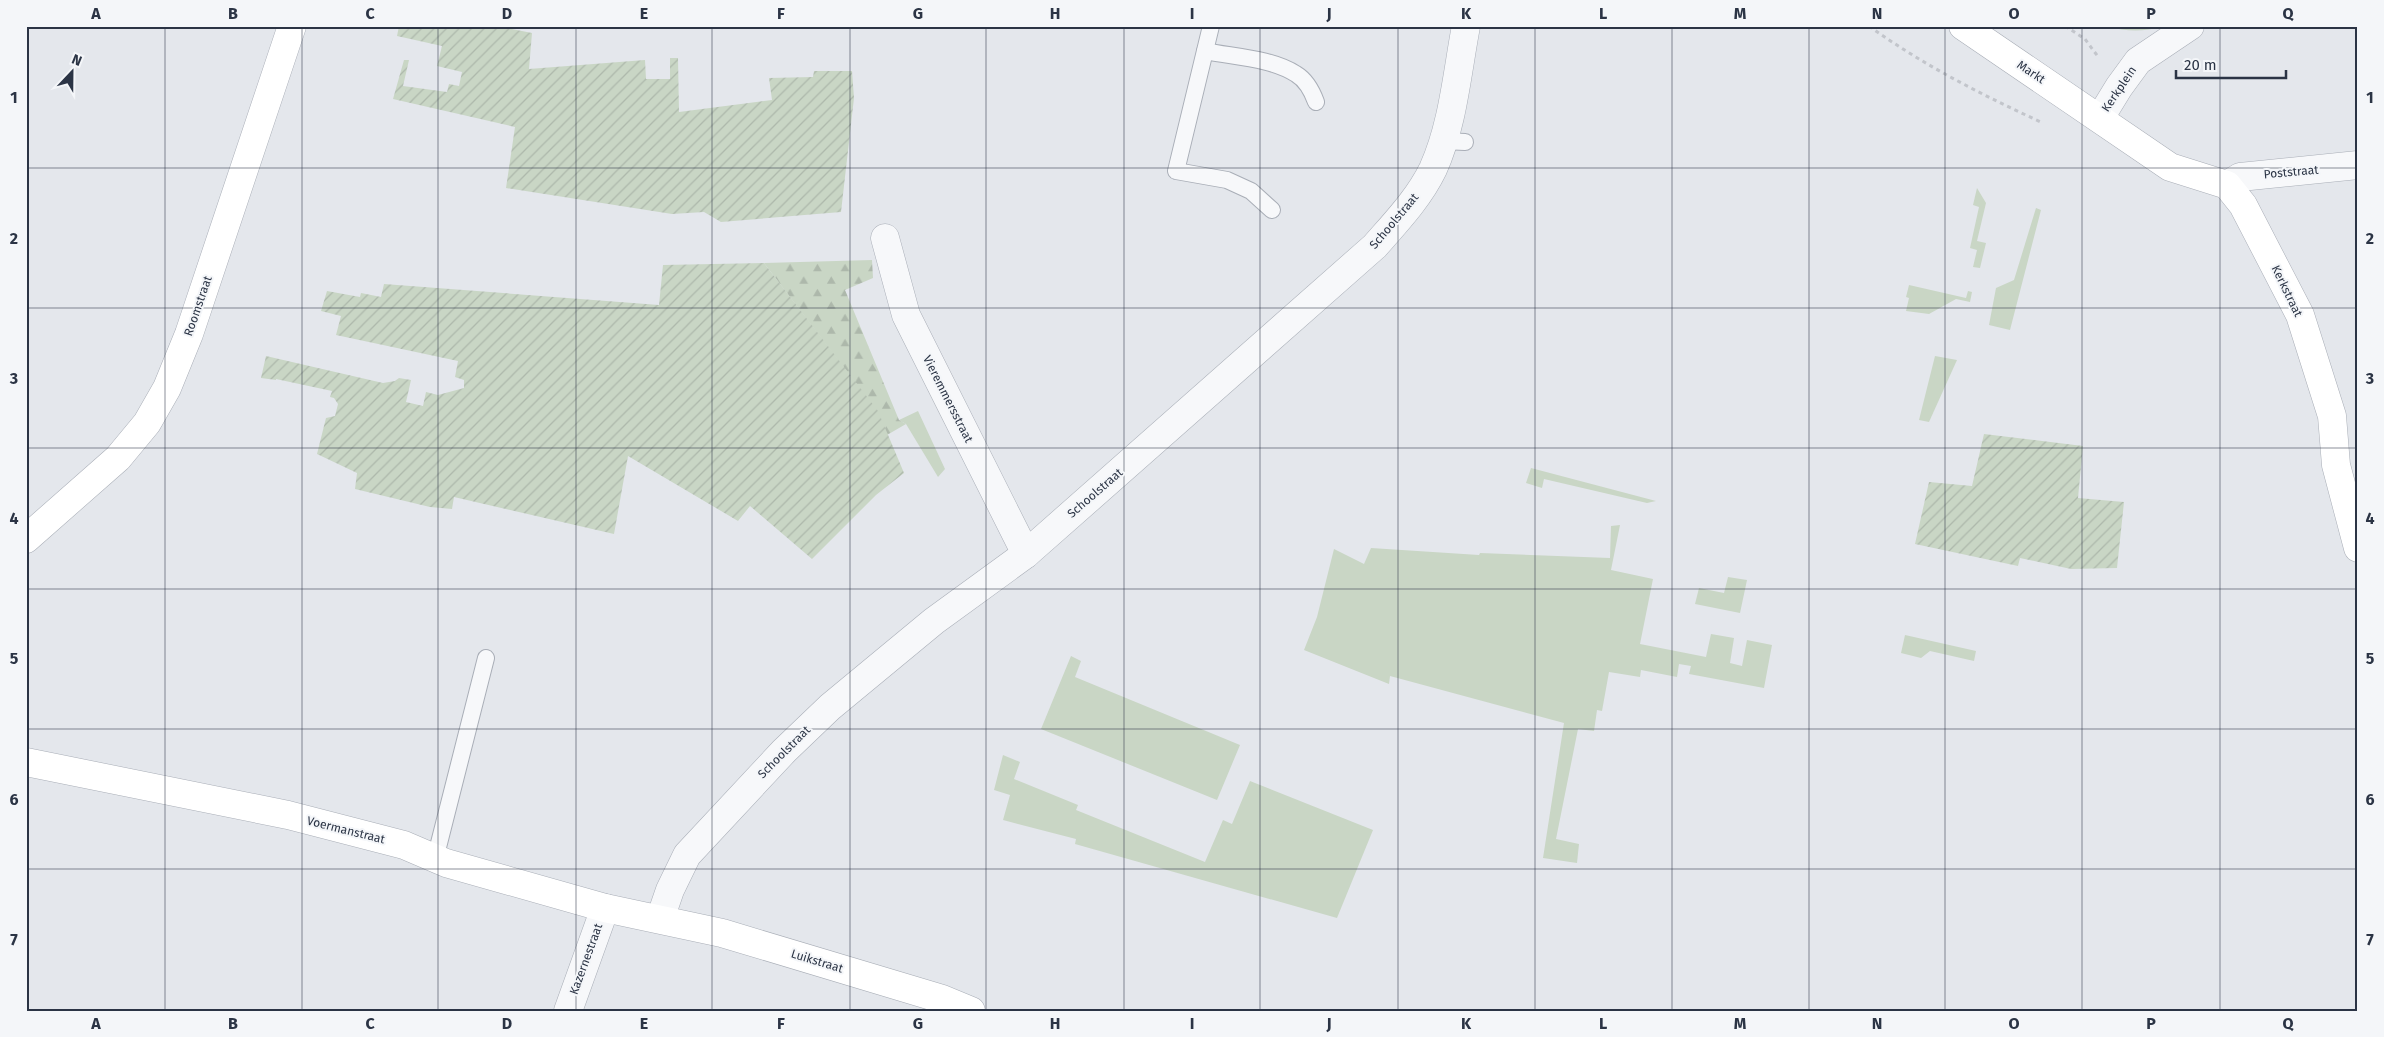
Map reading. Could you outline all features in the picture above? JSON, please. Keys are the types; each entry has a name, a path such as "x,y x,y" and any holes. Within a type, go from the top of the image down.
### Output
{"street":[{"name":"Roomstraat","path":"26,540 118,458 146,423 167,388 189,334 292,26"},
{"name":"Schoolstraat","path":"660,919 670,890 688,855 784,751 881,663 1026,554 1331,273 1375,246 1411,204 1432,170 1454,141 1466,26"},
{"name":"Markt","path":"1963,26 2100,118"},
{"name":"Kerkplein","path":"2100,118 2138,61 2190,26"},
{"path":"2100,118 2170,166 2228,185"},
{"name":"Poststraat","path":"2228,185 2240,177 2358,165"},
{"name":"Kerkstraat","path":"2228,185 2243,205 2300,315 2332,416 2336,464 2358,548"},
{"name":"Vieremmersstraat","path":"885,238 906,315 1026,554"},
{"name":"Voermanstraat","path":"26,762 288,815 404,845 435,858 605,908 660,919"},
{"name":"Kazernestraat","path":"568,1011 605,908"},
{"name":"Luikstraat","path":"660,919 722,933 942,999 971,1011"}],"lane":[{"path":"1211,26 1176,172 1227,180 1251,191 1272,210"},
{"path":"1205,51 1276,65 1297,74 1310,87 1316,102"},
{"path":"435,858 486,658"}],"path":[{"path":"1869,26 1913,57 1973,90 2058,130 2076,102"},
{"path":"2065,26 2085,39 2119,87"}],"green space":[{"path":"399,26 496,26 532,33 529,69 645,60 646,79 670,79 670,58 678,58 679,112 772,100 769,78 813,77 814,71 852,71 854,98 841,212 721,222 704,212 672,214 506,188 515,127 393,99 404,60 409,60 403,86 447,92 449,84 459,86 462,72 437,66 442,46 397,36"},
{"path":"2107,26 2163,26 2135,31"},
{"path":"1977,188 1986,203 1977,241 1986,243 1980,268 1973,267 1977,250 1970,248 1979,207 1973,205"},
{"path":"2036,208 2041,210 2010,330 1989,325 1996,288 2014,280"},
{"path":"872,260 873,278 845,290 899,420 906,424 887,435 877,411 764,263"},
{"path":"764,263 878,411 904,473 876,495 812,559 750,506 738,521 628,456 614,534 454,497 452,509 430,507 355,489 357,473 317,454 326,418 335,416 338,404 334,398 330,397 332,391 276,379 261,378 266,356 383,383 395,381 399,378 411,380 406,402 423,406 426,392 438,395 464,388 464,380 455,377 458,361 336,335 341,316 321,311 327,291 360,297 361,293 381,297 384,284 659,305 663,265"},
{"path":"1909,285 1966,298 1968,291 1972,292 1970,302 1956,299 1929,314 1906,311 1909,298 1906,297"},
{"path":"1935,356 1957,360 1929,422 1919,420"},
{"path":"918,411 945,469 938,477 906,424 899,420"},
{"path":"1984,434 2083,446 2078,498 2124,502 2117,568 2071,569 2020,558 2018,566 1915,544 1929,482 1972,486"},
{"path":"1531,468 1656,501 1647,503 1544,479 1542,488 1526,483"},
{"path":"1620,525 1611,570 1653,579 1640,644 1706,657 1711,634 1734,638 1730,663 1742,666 1747,640 1772,645 1764,688 1689,674 1691,666 1679,664 1677,677 1641,670 1640,677 1609,672 1602,711 1597,710 1594,731 1578,729 1556,839 1579,844 1577,863 1543,858 1564,723 1390,676 1389,684 1304,650 1317,617 1334,549 1364,564 1371,548 1479,555 1480,553 1610,558 1611,526"},
{"path":"1728,577 1747,580 1740,613 1695,604 1699,588 1724,593"},
{"path":"1905,635 1976,651 1974,661 1930,651 1921,658 1901,653"},
{"path":"1071,656 1081,661 1075,677 1240,745 1217,800 1041,729"},
{"path":"1003,755 1020,762 1014,779 1078,805 1076,810 1205,862 1223,820 1232,824 1250,781 1373,830 1337,918 1075,844 1076,839 1003,820 1010,795 994,790"}]}
